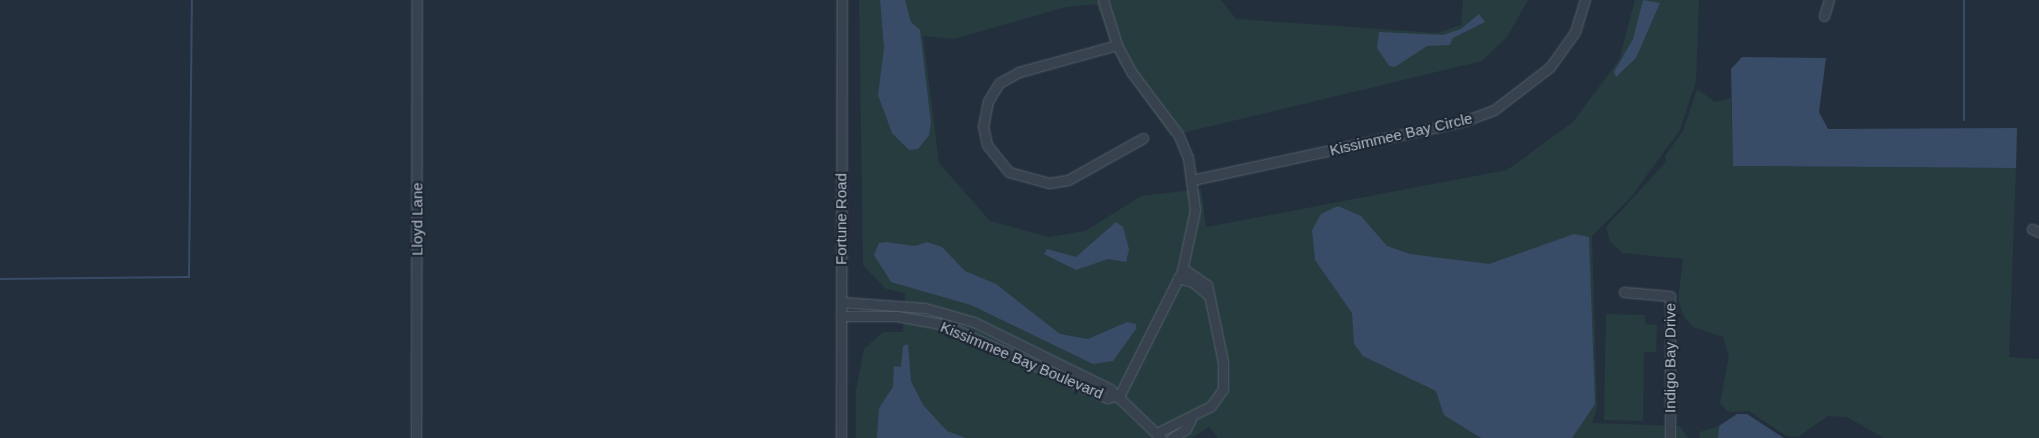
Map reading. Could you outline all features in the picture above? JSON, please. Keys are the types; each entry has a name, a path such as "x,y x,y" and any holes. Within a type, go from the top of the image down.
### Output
{"street":[{"name":"Lloyd Lane","path":"416,438 417,0"},
{"name":"Fortune Road","path":"840,438 842,0"},
{"path":"1104,0 1117,44 1178,134 1192,180 1195,210 1183,268 1116,397 1159,436 1211,406 1223,390 1223,362 1208,296 1201,278 1183,268"},
{"name":"Kissimmee Bay Circle","path":"1192,180 1464,121 1494,110 1550,67 1574,32 1585,0"},
{"path":"1824,16 1829,0"},
{"path":"1117,44 1019,72 999,83 988,101 983,126 987,146 1009,172 1049,183 1068,180 1143,138"},
{"path":"1178,278 1193,282 1208,296"},
{"name":"Indigo Bay Drive","path":"1624,292 1670,296 1670,438"},
{"name":"Kissimmee Bay Boulevard","path":"841,302 893,304 953,313 1110,388 1116,397 1107,398 946,325 893,316 841,316"},
{"path":"893,304 893,316"},
{"path":"1011,354 1016,342"},
{"path":"1172,438 1186,428 1191,419"}],"green space":[{"path":"859,0 1221,0 1236,19 1437,33 1461,25 1463,0 1528,0 1507,37 1482,61 1170,136 1119,63 1096,4 1066,7 954,39 923,36 939,163 990,221 1049,237 1085,231 1141,196 1201,189 1206,227 1507,170 1573,122 1619,60 1635,0 1699,0 1696,81 1680,130 1631,197 1592,236 1597,408 1592,423 1680,426 1688,438 1218,438 1209,427 1192,438 856,438 856,390 864,349 883,332 903,332 905,293 886,289 863,265"},
{"path":"1697,89 1715,102 1731,98 1733,166 2016,168 2009,357 2039,359 2039,438 1884,438 1847,417 1828,416 1798,437 1786,436 1749,411 1728,412 1720,403 1729,356 1723,337 1693,327 1684,317 1678,299 1683,259 1623,253 1610,242 1606,227 1666,162 1665,156 1683,131"},
{"path":"1606,314 1645,315 1645,324 1657,325 1656,352 1644,352 1643,421 1604,420"},
{"path":"1719,426 1718,438 1699,438 1700,432"}],"water":[{"path":"880,0 905,0 911,22 920,30 931,123 929,135 918,149 909,150 892,133 878,95 884,48"},
{"path":"1643,0 1660,3 1636,58 1616,77 1614,72 1633,39"},
{"path":"1479,14 1485,22 1453,38 1450,45 1427,46 1395,67 1389,66 1377,48 1379,32 1443,35 1461,29"},
{"path":"1742,57 1826,58 1819,112 1828,129 2017,128 2016,168 1733,166 1731,69"},
{"path":"1338,206 1361,216 1387,246 1410,254 1489,264 1574,234 1589,237 1595,404 1572,438 1481,438 1444,415 1436,391 1363,356 1354,344 1352,313 1315,260 1312,230 1321,214"},
{"path":"1116,222 1123,227 1129,249 1126,262 1108,259 1076,270 1044,254 1047,249 1076,257"},
{"path":"886,242 915,246 927,242 942,247 965,271 996,284 1060,334 1088,339 1127,322 1136,324 1136,329 1113,361 1093,364 971,305 891,282 874,255 879,243"},
{"path":"908,344 911,381 923,405 947,431 966,438 877,438 879,408 893,387 894,366 901,367 903,346"},
{"path":"1737,414 1747,414 1784,438 1718,438 1719,426"}],"waterway":[{"path":"0,279 189,277 192,0"},
{"path":"1964,0 1964,120"}]}
